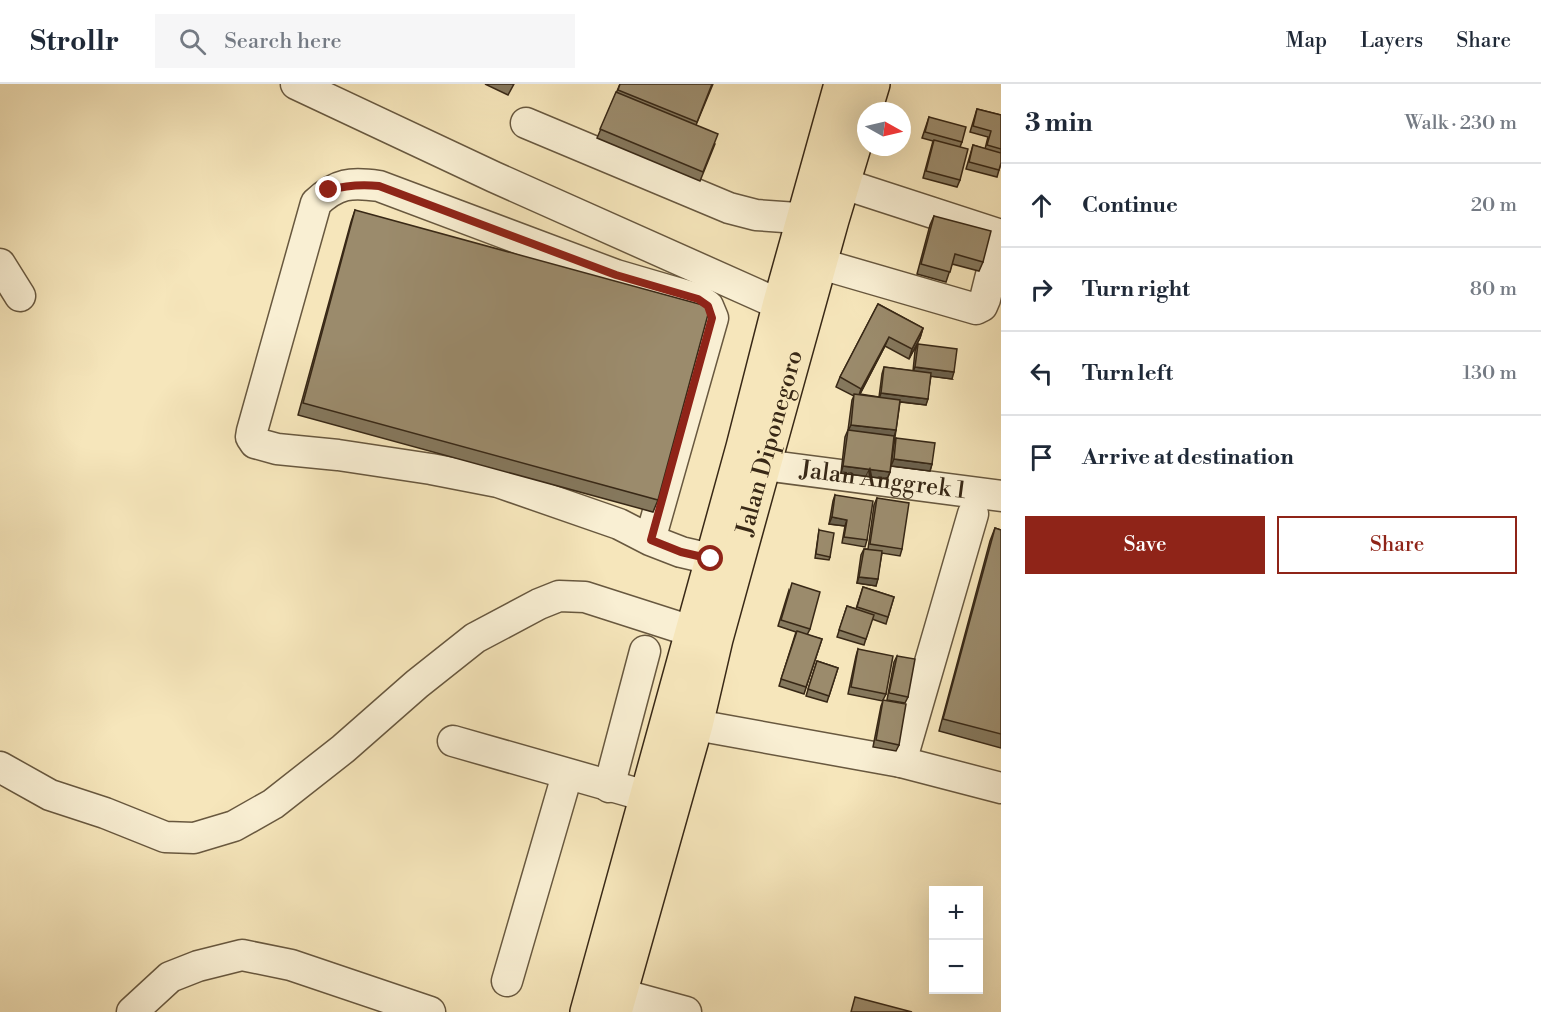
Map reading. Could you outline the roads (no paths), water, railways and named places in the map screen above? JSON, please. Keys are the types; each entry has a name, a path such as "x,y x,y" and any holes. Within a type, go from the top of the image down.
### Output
{"highway":[{"name":"Jalan Diponegoro","path":"617,1003 696,725 716,639 764,465 793,311 818,219 841,84"},
{"name":"Jalan Diponegoro","path":"587,1012 743,447 793,311 821,264 818,219 844,184 873,84"}],"street":[{"path":"296,84 494,177 793,311"},
{"path":"526,123 729,208 756,215 818,219"},
{"path":"651,540 712,318 708,306 698,299 616,275 379,186 361,184 329,190 316,203 252,431 251,437 255,443 277,449 338,455 498,482 618,524 651,540 681,552 711,559"},
{"path":"821,264 976,309 982,306 985,299 1000,240 998,234 844,184"},
{"path":"0,264 21,296"},
{"name":"Jalan Anggrek 1","path":"764,465 1001,496"},
{"path":"901,762 973,514"},
{"path":"0,767 50,795 105,813 165,837 194,838 234,826 273,804 343,749 417,684 475,638 539,604 559,596 585,597 691,631"},
{"path":"609,787 645,651"},
{"path":"696,725 901,762 1001,788"},
{"path":"453,741 646,796"},
{"path":"507,981 567,775"},
{"path":"132,1012 170,976 242,955 291,965 430,1012"},
{"path":"617,1003 686,1012"}]}
